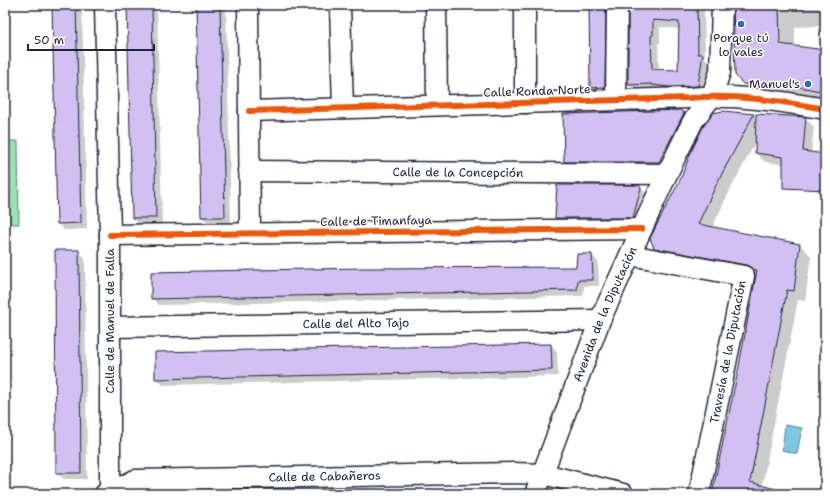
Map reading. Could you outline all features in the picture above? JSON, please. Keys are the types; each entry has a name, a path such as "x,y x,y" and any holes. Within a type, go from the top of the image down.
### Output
{"street":[{"name":"Calle de Manuel de Falla","path":"105,5 111,327 108,494"},
{"path":"248,5 250,233"},
{"path":"340,5 343,108"},
{"path":"436,5 438,105"},
{"path":"525,5 525,103"},
{"path":"616,100 617,5"},
{"name":"Avenida de la Diputación","path":"535,494 544,474 600,320 693,121 712,96 720,72 722,5"},
{"name":"Calle Ronda Norte","path":"249,111 712,96 741,97 825,109"},
{"name":"Calle de la Concepción","path":"249,171 667,174"},
{"name":"Calle de Timanfaya","path":"110,235 642,229"},
{"name":"Travesía de la Diputación","path":"630,255 744,276 699,494"},
{"name":"Calle del Alto Tajo","path":"111,327 600,320"},
{"name":"Calle de Cabañeros","path":"108,494 135,480 513,473 544,474 623,494"}],"green space":[{"path":"5,141 18,141 19,224 5,224"}],"water":[{"path":"785,425 802,428 797,454 782,450"}],"building":[{"path":"52,5 76,5 81,223 57,224"},
{"path":"127,5 152,5 156,218 132,218"},
{"path":"196,5 220,5 225,217 201,217"},
{"path":"589,5 606,5 605,87 590,88"},
{"path":"628,5 697,5 698,54 703,54 698,86 669,87 652,84 628,85","holes":["653,20 679,22 678,70 652,69 651,36 653,35"]},
{"path":"733,5 779,5 780,44 825,50 825,92 800,87 743,84 735,75"},
{"path":"680,110 684,113 659,162 564,162 563,114"},
{"path":"723,111 754,114 718,181 698,224 800,244 794,291 787,290 750,482 779,490 778,494 712,494 739,366 757,270 753,270 746,265 654,248 650,238 681,178 703,127 713,113"},
{"path":"756,114 806,117 803,151 825,154 825,190 783,188 783,157 755,153"},
{"path":"557,185 639,185 641,188 633,218 555,218"},
{"path":"55,250 79,250 81,473 56,473"},
{"path":"577,254 592,254 593,280 578,280 577,290 151,299 151,272 363,268 576,267"},
{"path":"551,344 552,370 155,379 155,352"}],"cycle path":[{"path":"249,111 706,97 774,101 825,109"},
{"path":"110,235 642,229"}],"place":[{"name":"Porque tú lo vales","path":"741,24"},
{"name":"Manuel's","path":"808,84"}]}
